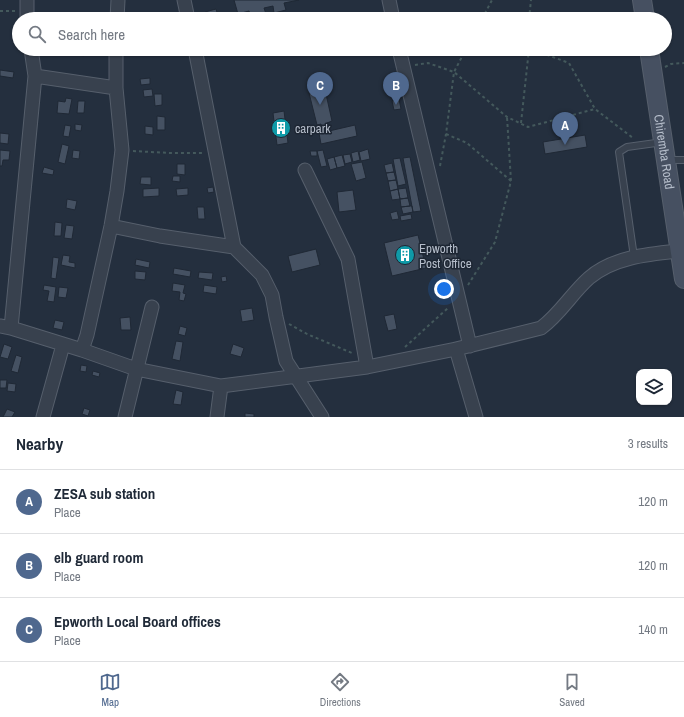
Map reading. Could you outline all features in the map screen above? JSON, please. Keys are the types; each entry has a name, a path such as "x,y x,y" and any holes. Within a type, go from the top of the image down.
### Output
{"main road":[{"path":"642,0 644,12"},
{"name":"Chiremba Road","path":"650,56 664,142 675,160 679,251 684,279"}],"street":[{"path":"117,12 118,0"},
{"path":"184,0 187,12"},
{"path":"389,0 391,12"},
{"path":"32,56 35,76 6,327 82,350 136,369 221,386 294,376 470,346 541,328 550,321 589,278 601,269 634,256 679,251"},
{"path":"82,350 87,335 111,226 122,150 116,88 116,56"},
{"path":"196,56 234,247 262,275 272,295 286,361 294,376 322,417"},
{"path":"400,56 460,298 470,346"},
{"path":"35,76 116,88"},
{"path":"305,170 348,259 366,363"},
{"path":"111,226 160,236 234,247"},
{"path":"125,417 152,307"},
{"path":"43,417 63,345"},
{"path":"456,349 476,417"},
{"path":"218,417 221,386"}],"lane":[{"path":"634,256 619,152 627,147 664,142"}],"path":[{"path":"486,12 492,0"},
{"path":"530,12 531,0"},
{"path":"0,11 27,10"},
{"path":"438,172 446,134 454,72 462,56"},
{"path":"521,124 528,56"},
{"path":"550,56 569,63 595,108 642,145"},
{"path":"402,66 428,63 454,72 507,117 528,127 595,108"},
{"path":"653,73 671,64 684,63"},
{"path":"404,347 460,298 496,242 511,181 507,117"},
{"path":"446,134 467,144 511,181"},
{"path":"122,150 170,154 216,153"},
{"path":"276,317 366,363"}],"building":[{"path":"234,0 299,0 284,3 286,10 278,12 274,12 273,6 264,8 265,12 237,12"},
{"path":"216,9 217,12 205,12"},
{"path":"0,70 14,72 13,78 0,76"},
{"path":"150,78 150,84 141,85 140,79"},
{"path":"324,85 332,121 327,123 329,131 355,125 357,136 321,144 319,133 323,132 321,124 317,125 308,89"},
{"path":"152,89 153,96 144,97 143,90"},
{"path":"154,94 162,94 162,105 155,106"},
{"path":"66,98 72,99 69,114 57,113 58,101 65,102"},
{"path":"399,99 401,109 394,110 392,101"},
{"path":"78,101 85,101 84,113 77,113"},
{"name":"carpark","path":"284,111 288,143 277,145 273,113"},
{"path":"157,116 165,117 165,130 157,130"},
{"path":"75,124 82,125 81,131 75,130"},
{"path":"65,125 71,126 69,137 63,136"},
{"path":"145,126 153,127 153,135 145,134"},
{"path":"0,133 9,134 8,144 0,143"},
{"path":"585,135 587,147 545,154 543,142"},
{"path":"62,144 69,146 65,164 58,162"},
{"path":"368,149 370,159 361,161 359,152"},
{"path":"0,150 10,151 9,160 3,160 2,166 0,166"},
{"path":"73,150 80,151 79,159 72,158"},
{"path":"323,150 327,166 321,167 317,151"},
{"path":"310,151 317,151 317,156 311,156"},
{"path":"358,151 360,160 353,162 351,153"},
{"path":"350,154 352,162 345,164 343,155"},
{"path":"342,155 345,166 337,168 334,157"},
{"path":"334,157 337,168 330,170 327,159"},
{"path":"410,157 421,211 413,212 403,158"},
{"path":"400,158 406,184 398,186 393,159"},
{"path":"362,162 366,178 356,181 351,164"},
{"path":"392,163 394,172 386,173 384,165"},
{"path":"177,164 185,164 185,175 177,174"},
{"path":"44,167 54,170 53,175 42,173"},
{"path":"394,172 396,180 388,181 386,173"},
{"path":"173,176 180,176 180,182 172,181"},
{"path":"141,177 151,177 151,185 140,184"},
{"path":"396,180 398,189 390,191 388,181"},
{"path":"213,187 214,192 208,193 207,188"},
{"path":"159,188 159,196 143,197 143,189"},
{"path":"188,188 188,195 177,196 176,189"},
{"path":"406,188 408,198 400,199 398,189"},
{"path":"398,189 400,199 392,200 390,191"},
{"path":"353,190 356,210 339,212 337,192"},
{"path":"408,198 410,206 401,207 400,199"},
{"path":"67,199 77,201 75,210 66,208"},
{"path":"412,206 413,212 403,214 401,207"},
{"path":"197,207 204,207 205,219 198,219"},
{"path":"397,211 399,219 392,220 390,213"},
{"path":"411,214 412,219 401,221 400,216"},
{"path":"55,222 62,223 61,236 54,236"},
{"path":"66,225 74,226 72,239 64,238"},
{"name":"Epworth Post Office","path":"418,235 426,268 392,276 384,243"},
{"path":"316,249 320,265 292,272 288,256"},
{"path":"63,255 70,256 69,262 75,263 75,268 61,265"},
{"path":"53,257 59,258 56,279 51,278"},
{"path":"136,259 150,262 149,268 135,265"},
{"path":"174,268 191,271 190,277 173,274"},
{"path":"135,271 146,272 145,280 135,279"},
{"path":"199,272 213,273 212,280 198,278"},
{"path":"226,276 227,281 222,282 221,277"},
{"path":"173,283 185,285 183,293 186,294 184,301 179,300 180,292 172,291"},
{"path":"44,285 56,287 54,302 47,301 49,291 43,290"},
{"path":"204,285 217,287 216,294 203,292"},
{"path":"59,287 68,288 66,298 58,297"},
{"path":"252,308 254,320 242,322 240,310"},
{"path":"394,314 397,329 388,331 384,316"},
{"path":"130,317 131,330 121,330 120,318"},
{"path":"55,320 64,322 62,330 53,328"},
{"path":"180,326 187,328 185,336 178,334"},
{"path":"176,341 183,342 180,361 172,359"},
{"path":"4,344 12,347 8,359 0,357"},
{"path":"233,344 244,348 241,357 230,354"},
{"path":"16,355 22,357 18,373 11,371"},
{"path":"81,365 87,366 86,372 80,371"},
{"path":"93,371 100,373 99,377 92,375"},
{"path":"0,380 7,380 6,388 0,388"},
{"path":"8,383 16,384 15,392 7,391"},
{"path":"176,390 183,392 181,405 173,404"},
{"path":"84,408 90,410 88,416 82,414"},
{"path":"7,409 15,412 12,417 3,417"},
{"path":"245,413 254,414 254,417 245,417"}],"place":[{"name":"Epworth Local Board offices","path":"320,105"},
{"name":"elb guard room","path":"396,105"},
{"name":"carpark","path":"281,128"},
{"name":"ZESA sub station","path":"565,145"},
{"name":"Epworth Post Office","path":"405,255"}]}
